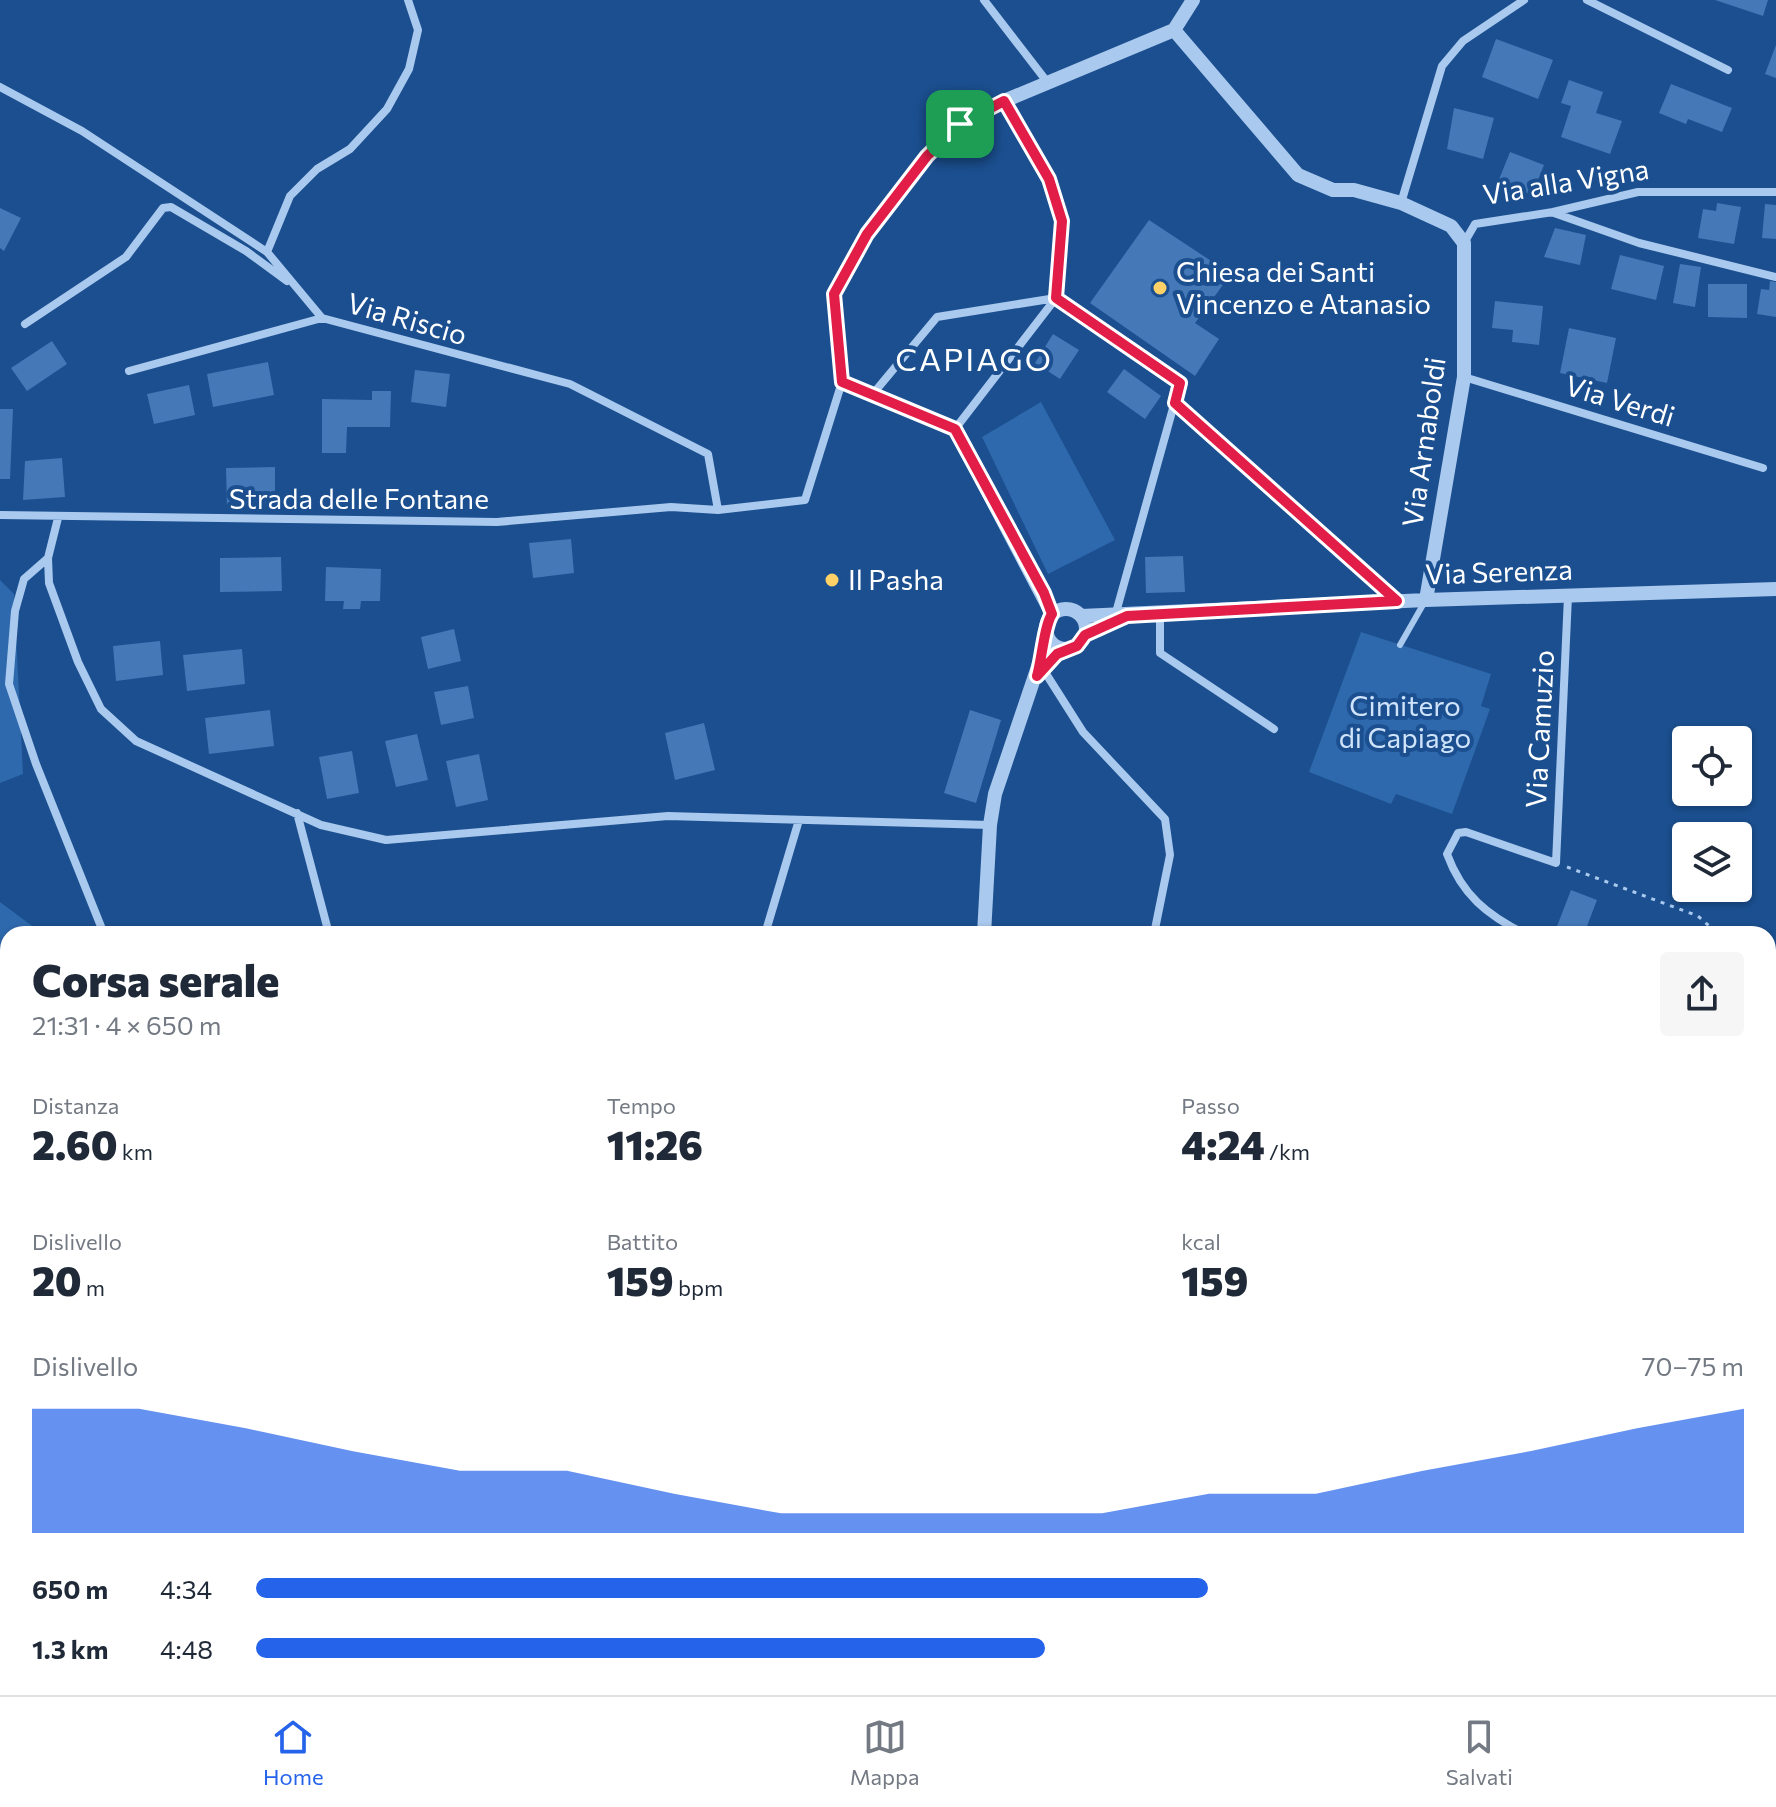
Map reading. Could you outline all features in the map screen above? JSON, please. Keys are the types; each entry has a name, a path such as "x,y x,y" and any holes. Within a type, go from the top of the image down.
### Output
{"street":[{"path":"267,252 290,196 317,169 350,149 387,109 409,69 418,30 408,0"},
{"path":"984,0 1048,83"},
{"path":"1052,614 955,429 842,382 834,294 867,234 927,156 960,124 1004,101 1174,30 1193,0"},
{"path":"1401,203 1442,66 1473,33 1524,0"},
{"path":"1587,0 1728,70"},
{"name":"Via alla Vigna","path":"1174,30 1298,175 1333,190 1354,190 1401,203 1451,226 1464,243 1475,224 1553,212 1638,192 1776,192"},
{"name":"Via Riscio","path":"0,87 108,147 267,252 322,318 570,384 708,454 718,510"},
{"path":"955,429 1056,298 1062,221 1049,179 1004,101"},
{"path":"25,324 126,257 163,208 171,207 246,251 298,289"},
{"path":"1553,212 1639,243 1776,277"},
{"name":"Via Arnaboldi","path":"1426,600 1464,377 1464,243"},
{"path":"872,395 937,317 1056,298 1180,383 1121,616"},
{"path":"129,371 322,318"},
{"name":"Via Verdi","path":"1464,377 1763,468"},
{"name":"Strada delle Fontane","path":"0,515 497,522 671,507 718,510 805,500 842,382"},
{"path":"1175,403 1397,601"},
{"path":"58,518 48,558 49,583 57,609 101,709 136,741 321,825 386,840 668,816 990,825"},
{"path":"48,558 24,579 18,600 9,684 36,764 101,926"},
{"name":"Via Serenza","path":"1081,616 1397,601 1776,589"},
{"name":"Via Camuzio","path":"1556,863 1568,596"},
{"path":"984,926 990,825 995,794 1040,672 1048,637 1046,624 1052,614 1070,609 1081,616 1085,635 1077,646 1063,649 1040,672"},
{"path":"1160,614 1160,653 1274,729"},
{"name":"Via Serenza","path":"1085,635 1121,616"},
{"path":"1048,637 1063,649"},
{"path":"1040,672 1083,732 1165,819 1170,855 1156,926"},
{"path":"297,813 326,926"},
{"path":"767,926 799,820"},
{"path":"1509,926 1495,919 1469,897 1447,854 1458,833 1466,832 1556,863"}],"lane":[{"path":"1400,645 1426,600"}],"path":[{"path":"1556,863 1698,916 1709,926"}],"green space":[{"path":"1041,402 1115,540 1048,574 982,437"},
{"path":"0,580 14,594 23,774 0,783"},
{"name":"Cimitero di Capiago","path":"1361,632 1491,674 1481,706 1490,709 1452,814 1396,794 1391,804 1309,772"},
{"path":"0,902 32,926 0,926"}],"building":[{"path":"1715,0 1768,0 1763,16"},
{"path":"1496,39 1553,60 1538,99 1482,77"},
{"path":"1776,45 1776,78 1765,74"},
{"path":"1569,80 1603,92 1596,113 1622,121 1610,154 1561,137 1571,106 1561,103"},
{"path":"1671,84 1732,108 1722,132 1688,119 1686,124 1659,113"},
{"path":"1454,108 1494,118 1483,159 1447,149"},
{"path":"1510,152 1544,165 1532,195 1498,182"},
{"path":"1717,203 1741,207 1734,244 1698,238 1703,209 1716,211"},
{"path":"1765,204 1776,205 1776,239 1762,238"},
{"path":"0,208 21,218 4,251 0,248"},
{"name":"Chiesa dei Santi Vincenzo e Atanasio","path":"1149,220 1231,274 1195,323 1219,339 1195,376 1090,303"},
{"path":"1555,228 1586,235 1580,265 1544,257"},
{"path":"1620,255 1664,266 1656,300 1611,289"},
{"path":"1680,264 1701,267 1695,307 1673,303"},
{"path":"1770,281 1776,282 1776,317 1757,314 1761,289 1769,290"},
{"path":"1708,284 1747,284 1747,318 1708,317"},
{"path":"1495,301 1543,306 1539,345 1512,342 1513,330 1492,328"},
{"path":"1569,328 1616,338 1607,383 1560,373"},
{"path":"1053,334 1079,350 1060,379 1035,363"},
{"path":"52,341 67,364 27,391 11,368"},
{"path":"268,362 274,395 213,407 207,374"},
{"path":"1124,369 1161,396 1145,419 1107,392"},
{"path":"415,370 450,374 446,407 411,402"},
{"path":"189,385 195,415 154,424 147,394"},
{"path":"372,391 391,391 390,427 347,427 346,453 322,453 322,399 372,400"},
{"path":"0,409 13,409 10,479 0,479"},
{"path":"62,458 65,497 23,500 25,461"},
{"path":"275,467 275,507 227,507 226,468"},
{"path":"571,539 574,573 533,578 529,543"},
{"path":"1183,556 1185,592 1146,593 1145,557"},
{"path":"281,557 282,591 220,592 220,558"},
{"path":"326,567 381,569 380,601 361,601 360,609 343,609 344,601 325,601"},
{"path":"454,629 461,661 428,669 421,637"},
{"path":"160,641 163,675 116,681 113,646"},
{"path":"242,649 245,684 187,691 183,655"},
{"path":"468,686 474,718 441,725 434,692"},
{"path":"270,710 274,746 209,754 205,718"},
{"path":"970,710 1001,720 976,803 944,793"},
{"path":"704,723 715,770 675,780 665,733"},
{"path":"417,734 428,780 396,787 385,741"},
{"path":"352,751 359,793 327,799 319,757"},
{"path":"479,754 488,800 456,807 446,761"},
{"path":"1571,890 1597,900 1587,926 1557,926"}],"place":[{"name":"Chiesa dei Santi Vincenzo e Atanasio","path":"1160,288"},
{"name":"Il Pasha","path":"832,580"}],"district":[{"name":"CAPIAGO","path":"974,360"}],"route":[{"path":"1004,101 1049,179 1062,221 1056,298 1180,383 1175,403 1397,601 1127,616 1085,635 1077,646 1063,649 1037,676 1048,637 1046,624 1052,614 1049,604 955,429 842,382 834,294 867,234 927,156 960,124 1004,101"}]}
